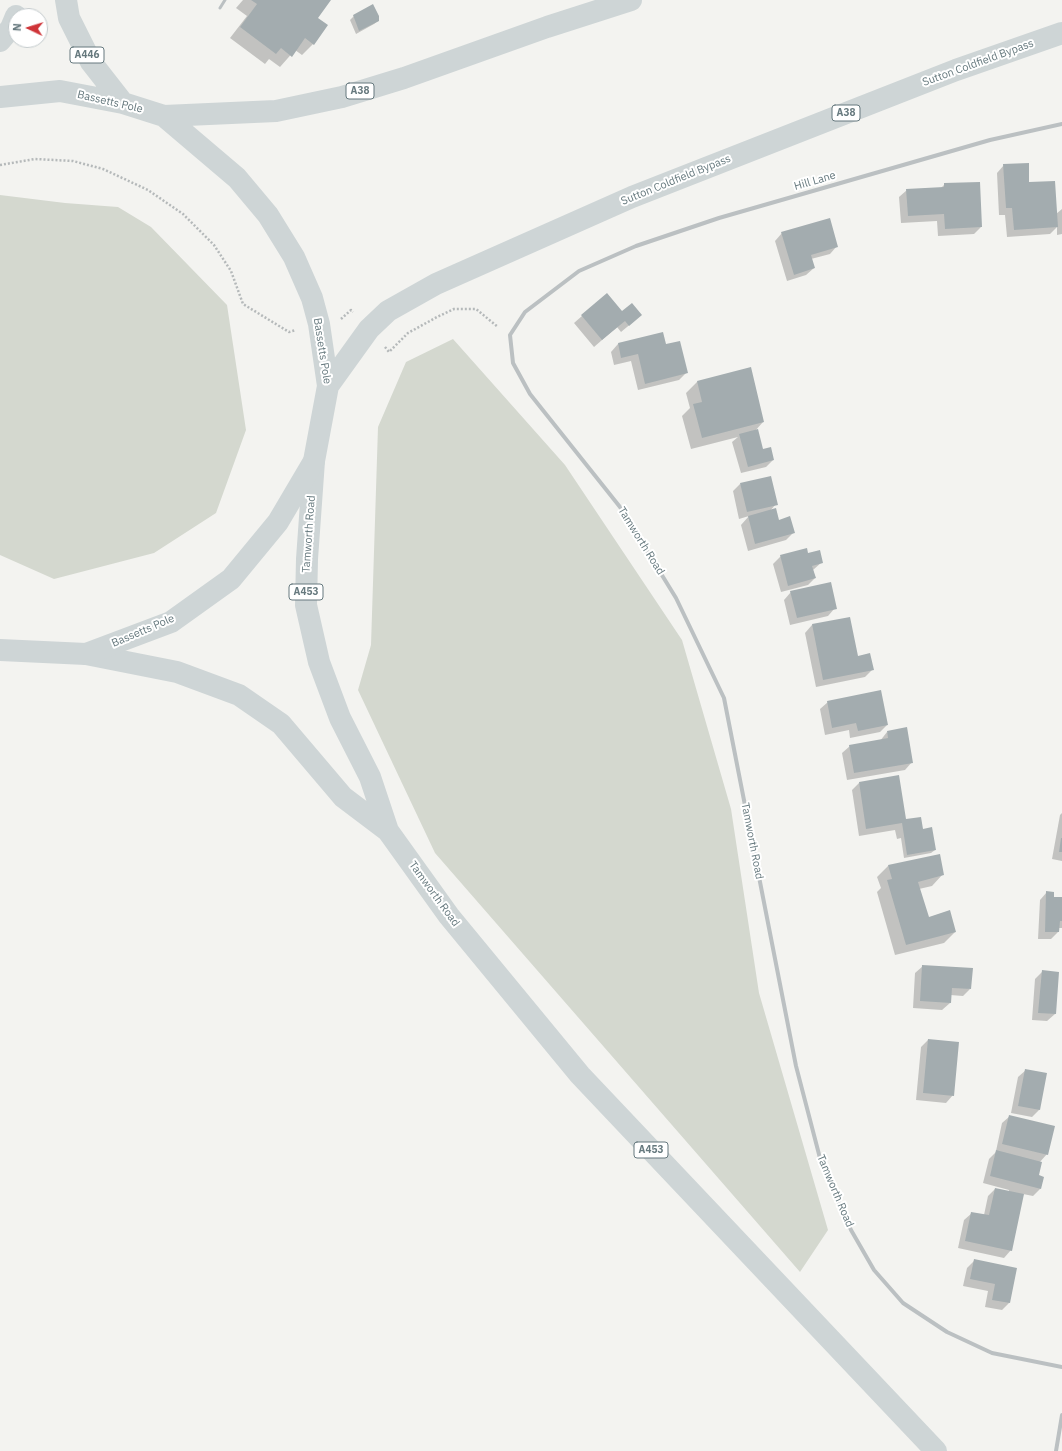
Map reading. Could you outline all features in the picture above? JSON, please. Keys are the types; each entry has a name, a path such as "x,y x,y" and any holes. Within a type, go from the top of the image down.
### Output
{"main road":[{"name":"A446","path":"66,0 69,18 91,62 123,103"},
{"name":"A38","path":"164,116 276,111 342,97 404,78 540,29 631,0"},
{"path":"0,41 8,32"},
{"name":"Sutton Coldfield Bypass","path":"328,386 369,329 388,311 436,284 632,197 956,70 1062,33"},
{"name":"Bassetts Pole","path":"0,97 60,92 123,103 164,116 237,178 268,215 294,256 312,298 319,324 328,386 314,461 278,522 231,579 171,622 86,654 0,650"},
{"name":"Tamworth Road","path":"314,461 307,559 306,605 319,662 340,718 370,778 388,831 449,916 580,1075 936,1451"},
{"name":"Tamworth Road","path":"86,654 177,672 239,695 282,724 343,797 388,831"}],"street":[{"name":"Hill Lane","path":"510,335 525,312 579,271 636,246 719,218 990,140 1062,124"},
{"name":"Tamworth Road","path":"510,335 513,363 530,394 620,507 676,598 724,698 796,1066 821,1162 851,1230 874,1270 903,1303 947,1332 992,1353 1062,1367"},
{"path":"1056,1451 1062,1415"}],"lane":[{"path":"220,8 225,0"}],"path":[{"path":"0,165 35,159 73,161 102,169 148,190 183,214 214,245 231,271 243,304 289,332 319,324 339,321 351,310 389,352 408,333 437,317 454,309 476,309 510,335"}],"shaded area":[{"path":"0,195 65,203 118,207 151,227 227,305 246,430 216,513 154,553 54,579 0,555"},
{"path":"453,339 565,465 682,640 731,809 759,993 828,1230 800,1272 435,853 358,690 371,645 378,427 406,362"}],"building":[{"path":"251,0 331,0 318,18 328,25 314,45 305,38 292,57 281,48 276,54 240,27 257,4"},
{"path":"373,4 379,16 379,21 359,31 353,15"},
{"path":"1029,163 1029,182 1055,181 1058,227 1014,230 1012,208 1006,208 1003,164"},
{"path":"980,182 982,227 945,229 944,214 908,216 906,189 944,187 944,183"},
{"path":"830,218 838,247 811,255 815,268 794,275 781,232"},
{"path":"607,293 622,311 632,303 642,315 629,326 625,321 602,340 581,315"},
{"path":"663,332 666,344 680,341 688,373 645,384 638,354 621,358 618,343"},
{"path":"751,367 764,422 702,438 693,404 702,402 697,381"},
{"path":"758,429 763,449 771,447 774,460 748,467 739,434"},
{"path":"771,476 778,505 747,512 740,483"},
{"path":"776,508 779,520 790,516 795,533 755,544 748,516"},
{"path":"807,548 808,553 820,550 823,563 812,566 816,578 788,586 780,555"},
{"path":"831,582 837,609 797,618 790,591"},
{"path":"850,617 858,656 870,653 874,670 823,680 812,624"},
{"path":"881,690 888,725 858,731 856,723 832,728 827,701"},
{"path":"907,727 913,763 854,773 849,745 888,738 887,731"},
{"path":"899,775 906,819 921,817 923,829 932,827 936,850 907,855 902,823 866,829 859,782"},
{"path":"1061,838 1062,852 1059,852"},
{"path":"940,854 944,875 918,882 929,917 950,910 956,932 906,945 887,880 892,879 888,865"},
{"path":"1046,891 1054,892 1054,897 1062,897 1062,921 1060,921 1059,932 1045,932"},
{"path":"922,965 973,968 971,989 952,988 951,1003 920,1001"},
{"path":"1042,970 1059,972 1056,1014 1038,1013"},
{"path":"928,1039 959,1042 954,1096 923,1093"},
{"path":"1025,1069 1047,1073 1040,1110 1018,1106"},
{"path":"1009,1115 1055,1126 1048,1155 1002,1144"},
{"path":"996,1150 1042,1162 1039,1175 1044,1177 1041,1189 990,1176"},
{"path":"995,1188 1024,1194 1012,1251 965,1241 971,1212 989,1215"},
{"path":"974,1259 1017,1268 1010,1303 992,1300 995,1284 970,1279"}]}
